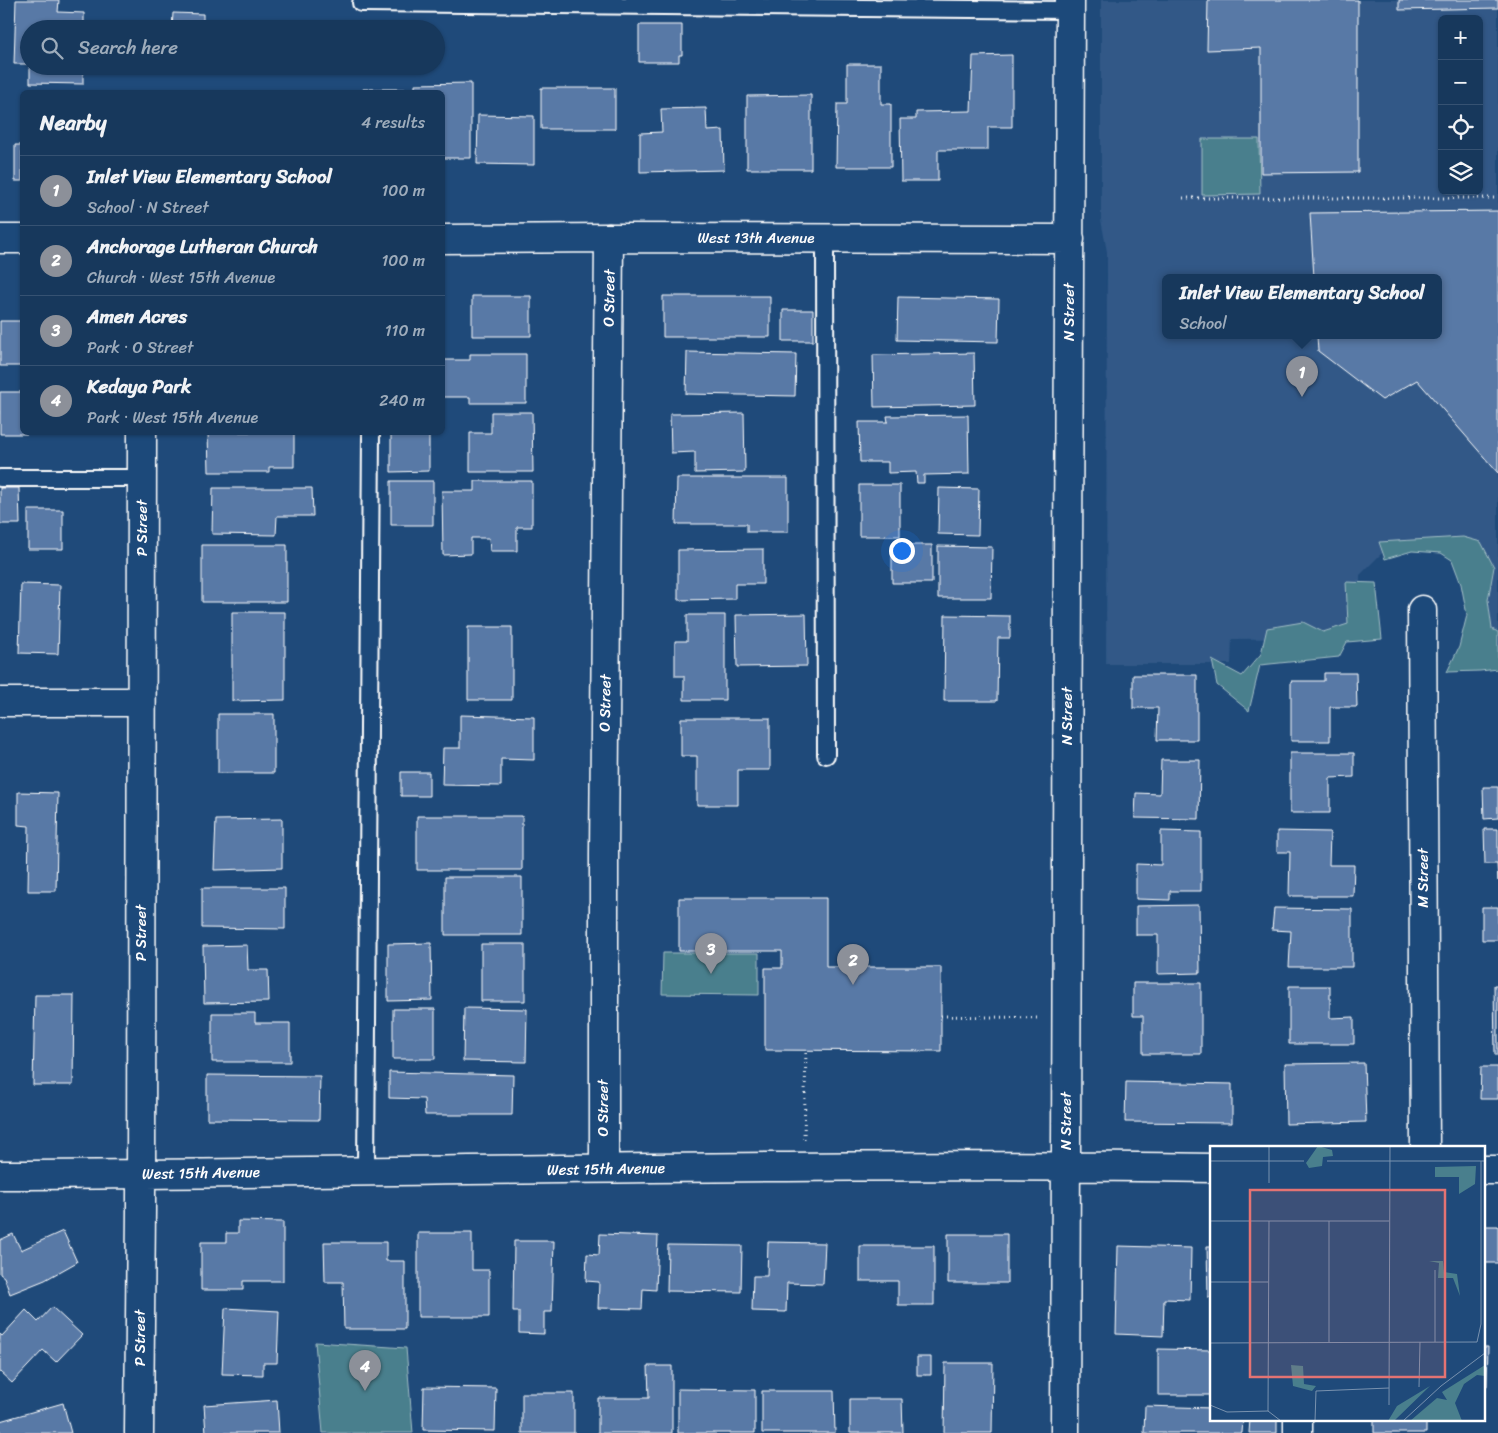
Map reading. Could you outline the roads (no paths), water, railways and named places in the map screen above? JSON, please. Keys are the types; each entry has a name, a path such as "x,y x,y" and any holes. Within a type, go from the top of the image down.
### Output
{"street":[{"name":"N Street","path":"1066,1433 1070,5"},
{"name":"O Street","path":"604,1168 604,844 610,238"},
{"path":"0,239 20,239"},
{"name":"West 13th Avenue","path":"445,239 1070,239"},
{"name":"P Street","path":"139,1433 142,435"},
{"name":"M Street","path":"1422,610 1425,1146"},
{"path":"0,702 141,702"},
{"name":"West 15th Avenue","path":"0,1175 604,1168 1066,1166 1210,1168"},
{"path":"1298,1420 1298,1433"}],"lane":[{"path":"361,3 1070,5"},
{"path":"825,238 826,754"},
{"path":"366,1171 371,435"},
{"path":"0,478 142,478"}],"place":[{"name":"Inlet View Elementary School","path":"1302,397"},
{"name":"Amen Acres","path":"711,974"},
{"name":"Anchorage Lutheran Church","path":"853,985"},
{"name":"Kedaya Park","path":"365,1391"}]}
